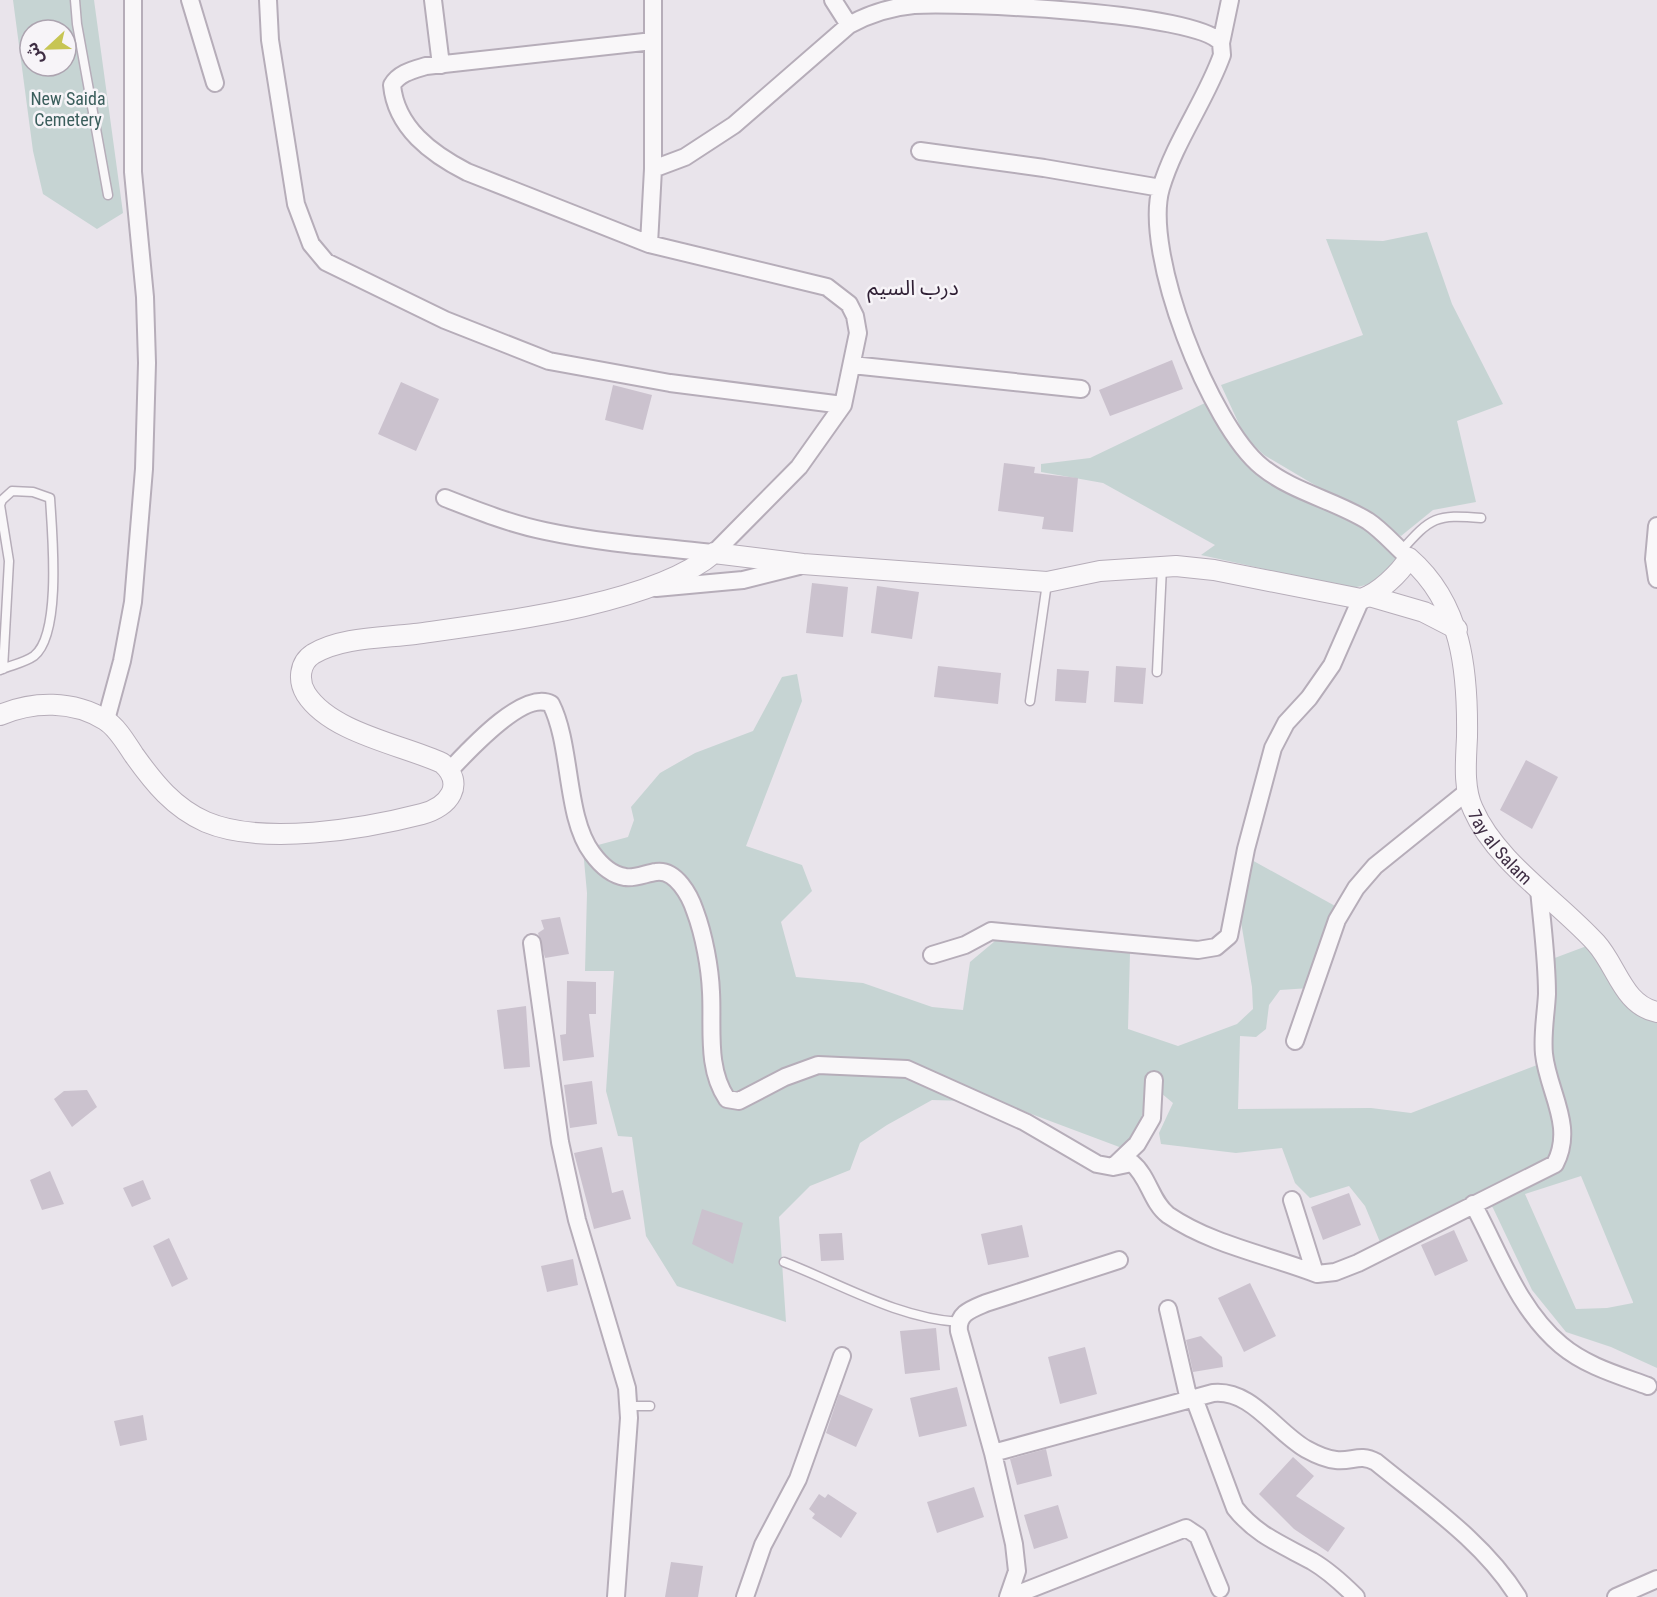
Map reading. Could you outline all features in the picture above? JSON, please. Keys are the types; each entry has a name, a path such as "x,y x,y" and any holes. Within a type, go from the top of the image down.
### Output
{"street":[{"path":"106,720 122,662 134,602 144,469 147,363 145,297 133,172 133,0"},
{"path":"190,0 215,83"},
{"path":"268,0 270,40 296,204 311,244 327,262 445,320 549,361 670,383 843,405"},
{"path":"433,0 441,64"},
{"path":"649,244 653,169 653,0"},
{"path":"832,0 849,25"},
{"path":"932,955 965,945 991,931 1198,950 1223,944 1230,936 1234,921 1246,849 1276,741 1286,723 1309,698 1332,665 1365,598 1401,569 1405,554 1369,522 1263,467 1236,440 1223,421 1194,362 1180,321 1161,236 1158,205 1161,188 1222,55 1221,43 1230,0"},
{"path":"653,169 685,157 734,125 849,25 866,16 913,5 1069,6 1176,25 1207,33 1221,43"},
{"path":"0,716 29,706 50,704 71,706 106,720 118,732 148,775 180,807 208,823 275,835 309,833 425,813 445,803 452,796 455,787 450,770 430,758 371,738 328,714 306,694 300,672 304,662 312,655 328,648 364,640 498,621 607,600 643,590 682,575 714,553 799,467 843,405 858,333 855,316 849,304 840,295 804,280 649,244 467,172 441,158 422,144 407,126 398,108 393,85 396,78 405,73 441,64 653,41"},
{"path":"920,151 1161,188"},
{"path":"852,365 1081,389"},
{"path":"445,498 505,521 543,531 621,544 803,564 1047,582 1101,571 1162,566 1214,570 1365,598 1424,612 1457,628"},
{"path":"1657,526 1654,559 1657,579"},
{"name":"7ay al Salam","path":"1405,554 1434,588 1451,613 1457,628 1466,692 1468,790 1479,821 1539,889 1600,948 1611,962 1631,998 1642,1007 1657,1012"},
{"path":"643,590 743,580 803,564"},
{"path":"450,770 483,736 505,719 534,701 544,700 551,704 580,824 591,852 606,868 626,878 660,871 679,881 696,912 711,991 710,1028 715,1070 719,1088 727,1099 739,1101 784,1077 818,1065 908,1069 1025,1122 1097,1164 1113,1167 1132,1163 1144,1175 1158,1204 1167,1214 1201,1235 1315,1273 1325,1274 1358,1263 1554,1164 1562,1150 1562,1118 1544,1055 1546,962 1539,889"},
{"path":"1295,1041 1316,987 1334,926 1356,888 1375,866 1468,790"},
{"path":"532,943 560,1142 578,1220 624,1373 629,1406 616,1597"},
{"path":"1113,1167 1137,1144 1152,1118 1155,1080"},
{"path":"1292,1200 1315,1273"},
{"path":"1473,1204 1526,1307 1561,1345 1598,1368 1648,1386"},
{"path":"1009,1597 1017,1571 1017,1558 993,1453 959,1331 959,1322 967,1312 986,1303 1119,1260"},
{"path":"1168,1309 1191,1399 1235,1508 1244,1520 1273,1542 1314,1562 1356,1597"},
{"path":"745,1597 763,1545 798,1479 842,1356"},
{"path":"993,1453 1191,1399 1226,1392 1237,1395 1304,1448 1320,1456 1336,1460 1367,1457 1448,1521 1488,1558 1518,1597"},
{"path":"1009,1597 1186,1528 1198,1536 1220,1589"},
{"path":"1616,1597 1657,1579"}],"lane":[{"path":"75,0 77,24 108,195"},
{"path":"12,491 33,492 50,498 56,575 46,635 35,655 1,670 9,561 0,505 12,491"},
{"path":"1405,554 1433,519 1457,516 1481,518"},
{"path":"1157,672 1162,566"},
{"path":"1030,701 1047,582"},
{"path":"784,1262 906,1313 959,1322"},
{"path":"629,1406 650,1406"}],"green space":[{"name":"New Saida Cemetery","path":"13,0 94,0 123,213 97,229 43,194 33,151 23,78 78,78 78,18 18,18 18,38"},
{"path":"1427,232 1452,304 1503,404 1457,421 1476,502 1433,510 1401,536 1264,455 1245,437 1221,385 1363,335 1326,239 1383,241"},
{"path":"1207,402 1254,465 1370,528 1400,558 1391,571 1372,583 1349,588 1201,555 1215,545 1103,483 1041,472 1041,464 1090,458"},
{"path":"797,674 802,701 746,846 802,865 812,891 781,922 796,977 863,983 932,1007 963,1010 970,962 1001,936 1130,953 1128,1029 1178,1046 1237,1024 1253,1009 1252,987 1240,916 1250,859 1346,912 1310,988 1280,990 1269,1005 1266,1029 1256,1037 1240,1036 1238,1109 1371,1108 1411,1113 1550,1060 1552,959 1592,944 1621,1001 1651,1018 1657,1018 1657,1368 1611,1347 1566,1332 1532,1290 1493,1208 1481,1193 1380,1242 1365,1206 1349,1186 1310,1198 1295,1183 1282,1148 1236,1153 1161,1144 1159,1133 1173,1103 1161,1093 1162,1076 1146,1076 1144,1106 1139,1126 1130,1142 1122,1148 999,1102 932,1100 887,1125 860,1143 850,1170 810,1186 779,1217 786,1322 677,1286 646,1236 632,1137 618,1136 606,1091 614,971 585,971 587,893 583,849 628,837 634,820 631,807 660,773 695,753 753,731 782,677","holes":["1581,1176 1633,1303 1607,1308 1576,1309 1525,1194"]}],"building":[{"path":"1172,360 1183,389 1110,416 1099,390"},
{"path":"401,382 439,399 416,451 378,434"},
{"path":"613,385 652,395 643,430 605,420"},
{"path":"1004,463 1035,467 1034,473 1078,478 1073,532 1042,529 1044,517 998,511"},
{"path":"812,583 848,587 843,637 806,633"},
{"path":"877,586 919,592 912,639 871,633"},
{"path":"938,666 1001,673 998,704 934,697"},
{"path":"1116,666 1146,668 1143,704 1114,702"},
{"path":"1057,669 1089,671 1086,703 1055,701"},
{"path":"1526,760 1558,777 1532,829 1500,810"},
{"path":"560,917 569,954 545,958 538,933 544,929 541,920"},
{"path":"567,981 596,982 596,1014 589,1014 594,1057 563,1061 560,1035 566,1034"},
{"path":"526,1006 530,1067 504,1069 497,1010"},
{"path":"592,1081 597,1124 570,1128 564,1085"},
{"path":"87,1090 97,1107 72,1127 54,1099 64,1091"},
{"path":"602,1147 612,1193 623,1190 631,1219 594,1229 574,1153"},
{"path":"50,1171 64,1204 42,1210 30,1180"},
{"path":"143,1180 151,1199 132,1207 123,1188"},
{"path":"1349,1193 1361,1225 1323,1240 1311,1207"},
{"path":"702,1209 743,1223 733,1264 692,1244"},
{"path":"1022,1225 1029,1257 988,1265 981,1234"},
{"path":"1454,1230 1468,1261 1435,1276 1421,1245"},
{"path":"842,1233 844,1260 821,1261 819,1234"},
{"path":"169,1238 188,1279 172,1287 153,1246"},
{"path":"573,1259 578,1285 547,1292 541,1266"},
{"path":"1250,1283 1276,1336 1244,1352 1218,1298"},
{"path":"936,1328 940,1370 905,1374 900,1331"},
{"path":"1201,1336 1222,1357 1223,1367 1193,1372 1186,1340"},
{"path":"1085,1347 1097,1394 1060,1404 1048,1357"},
{"path":"957,1387 967,1426 919,1437 910,1398"},
{"path":"839,1394 873,1409 856,1447 826,1433"},
{"path":"143,1415 147,1440 120,1446 114,1421"},
{"path":"1046,1449 1052,1476 1017,1485 1010,1459"},
{"path":"1293,1457 1314,1476 1296,1496 1345,1528 1328,1552 1294,1529 1259,1494"},
{"path":"974,1487 984,1517 937,1533 927,1502"},
{"path":"819,1494 825,1498 828,1494 857,1513 841,1538 812,1518 815,1514 809,1509"},
{"path":"1058,1505 1068,1538 1034,1549 1024,1515"},
{"path":"671,1562 703,1566 698,1597 665,1597"}],"district":[{"name":"درب السيم","path":"913,288"}]}
